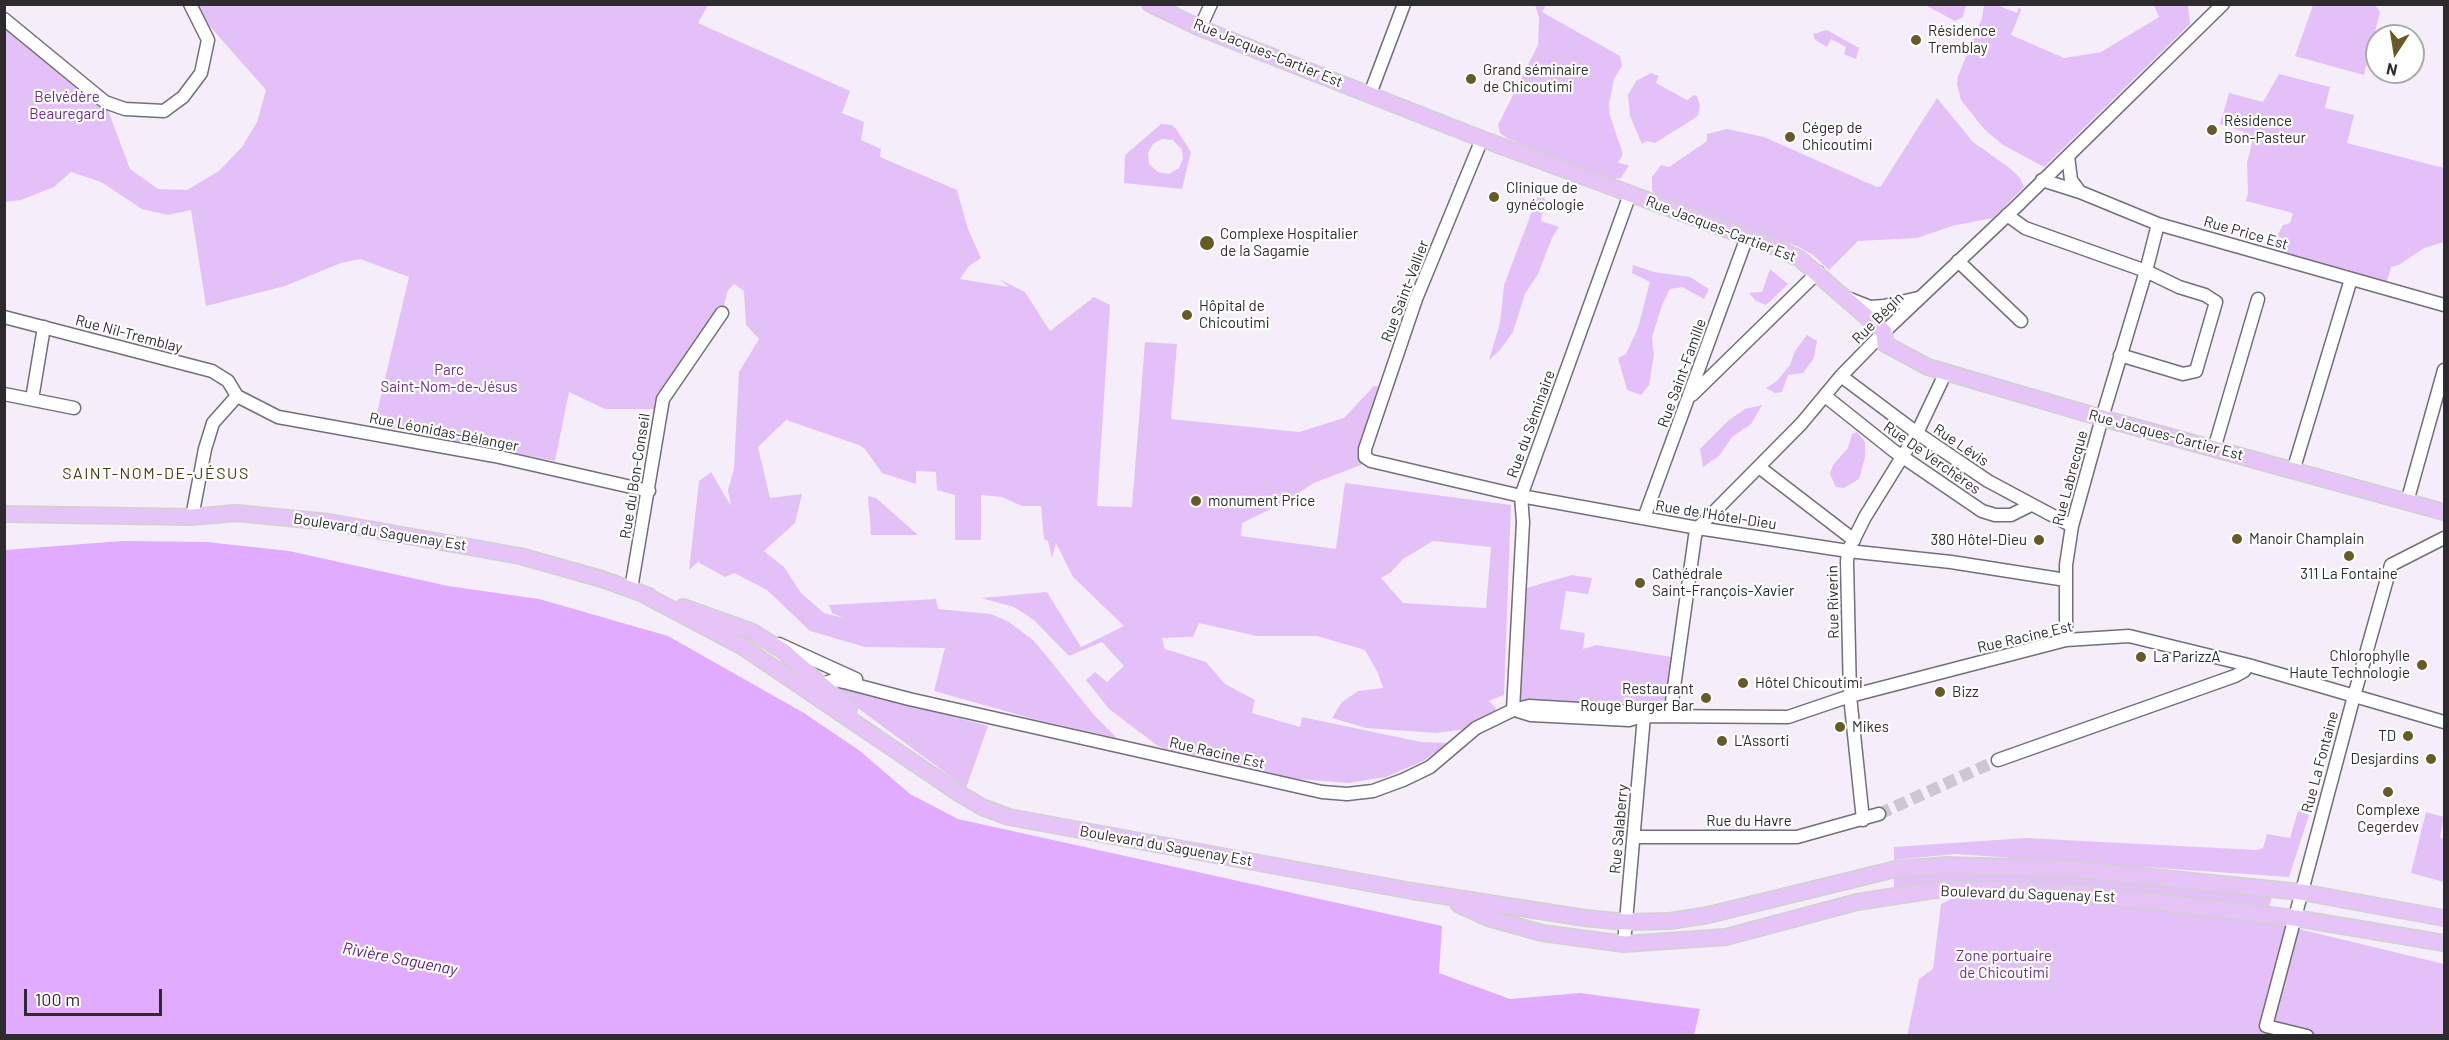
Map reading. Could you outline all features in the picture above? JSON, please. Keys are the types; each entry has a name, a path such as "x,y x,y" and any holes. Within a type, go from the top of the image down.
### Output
{"main road":[{"name":"Rue Jacques-Cartier Est","path":"1150,4 1200,28 1482,139 1747,237 1800,259 1818,272 1884,332 1885,344 1928,367 2102,418 2445,512"},
{"name":"Boulevard du Saguenay Est","path":"4,514 192,517 236,513 329,522 520,555 602,579 753,633 783,651 907,757"},
{"name":"Boulevard du Saguenay Est","path":"636,591 743,647 970,801 1009,818 1441,896 1626,922 1670,921 1708,915 1896,869 1947,865 2074,869 2301,892 2445,918"},
{"name":"Boulevard du Saguenay Est","path":"1441,896 1488,918 1542,933 1624,944 1726,937 1857,902 1948,888 2080,893 2295,918 2445,943"}],"street":[{"path":"4,20 105,102 125,109 164,111 183,97 201,73 208,40 190,4"},
{"path":"1200,28 1211,4"},
{"path":"1370,94 1404,4"},
{"name":"Rue Bégin","path":"1698,528 1759,467 1884,332 2068,156 2214,7"},
{"name":"Rue Saint-Vallier","path":"1365,457 1365,449 1416,299 1482,139"},
{"path":"2068,156 2071,180 2080,192"},
{"name":"Rue Price Est","path":"2042,180 2080,192 2158,224 2445,305"},
{"name":"Rue du Séminaire","path":"1513,710 1523,522 1521,496 1630,194"},
{"path":"2007,215 2025,228 2146,271 2179,287 2205,295 2216,302 2196,371 2183,374 2120,355"},
{"name":"Rue Labrecque","path":"2066,640 2067,557 2072,526 2158,224"},
{"name":"Rue Saint-Famille","path":"1644,518 1747,237"},
{"path":"1958,261 2020,321"},
{"path":"1690,397 1818,272"},
{"path":"2294,471 2351,279"},
{"path":"1846,298 1870,307 1919,298"},
{"path":"2214,449 2258,299"},
{"name":"Rue du Bon-Conseil","path":"636,591 663,399 722,313"},
{"name":"Rue Nil-Tremblay","path":"4,317 212,370 228,381 237,396"},
{"path":"32,399 44,327"},
{"path":"2407,502 2445,370"},
{"name":"Rue Riverin","path":"1863,820 1850,696 1846,562 1864,517 1917,433 1946,372"},
{"name":"Rue Lévis","path":"1841,376 1917,433 1988,481 2072,526"},
{"path":"4,394 74,408"},
{"path":"192,517 205,449 213,423 237,396"},
{"name":"Rue Léonidas-Bélanger","path":"237,396 278,417 495,456 649,490"},
{"name":"Rue De Verchères","path":"1825,396 1902,458 1982,511 1995,515 2011,515 2031,505"},
{"name":"Rue de l'Hôtel-Dieu","path":"1365,457 1371,461 1521,496 1698,528 1851,545 2066,580"},
{"path":"1759,467 1851,545"},
{"path":"1670,716 1698,528"},
{"name":"Rue La Fontaine","path":"2307,1035 2266,1026 2354,696 2391,565 2445,538"},
{"name":"Rue Racine Est","path":"753,633 896,695"},
{"name":"Rue Racine Est","path":"803,687 814,687 834,680 841,681 1322,792 1347,794 1372,790 1430,767 1476,728 1513,710 1529,706 1630,712 1644,716 1788,717 1850,696 2066,640 2129,636 2248,665 2445,722"},
{"path":"1998,760 2235,676 2244,671 2248,665"},
{"name":"Rue Salaberry","path":"1624,944 1644,716"},
{"name":"Rue du Havre","path":"1634,837 1797,837 1879,814"}],"green space":[{"path":"191,5 708,5 698,23 850,91 842,113 864,122 861,140 881,149 880,157 957,190 968,229 981,258 969,266 960,279 1009,287 999,279 1025,292 1050,331 1094,297 1110,305 1097,506 1132,507 1145,342 1177,344 1171,419 1299,432 1344,418 1374,386 1386,388 1365,449 1371,461 1314,483 1281,504 1242,523 1241,536 1336,549 1345,483 1511,505 1504,695 1489,701 1496,708 1493,715 1475,728 1436,733 1366,728 1332,718 1342,702 1358,691 1383,688 1378,673 1365,650 1317,636 1257,636 1199,623 1193,637 1162,638 1165,649 1206,662 1225,684 1255,700 1252,713 1300,727 1302,717 1421,742 1449,743 1423,761 1386,777 1348,783 1299,779 1243,769 1184,755 1158,746 1109,709 1086,680 1095,672 1107,682 1124,666 1102,642 1069,656 1034,620 1014,607 981,598 1047,592 1081,647 1124,626 1073,577 1056,543 1052,558 1048,541 1044,539 1041,506 1022,506 1002,497 981,495 981,540 955,540 955,495 937,490 936,472 916,471 916,484 882,473 865,449 859,445 786,420 758,447 770,498 802,494 795,523 764,551 784,567 801,593 824,613 844,618 832,613 829,605 936,599 938,609 991,614 1009,622 1033,640 1094,715 1117,738 1034,719 934,691 945,648 865,647 810,631 767,590 734,573 725,577 698,562 689,570 699,481 711,472 731,506 728,490 734,468 739,372 759,339 746,325 744,291 734,284 728,290 722,313 661,409 605,409 569,392 555,461 374,425 409,277 360,259 341,263 285,286 206,306 191,210 168,215 142,209 101,182 71,172 54,187 21,200 5,202 4,20 105,102 130,169 158,189 187,190 219,171 242,147 257,122 266,90","holes":["1433,541 1491,547 1486,608 1403,603 1381,578 1391,572 1403,559"]},
{"path":"1535,5 1546,5 1542,12 1620,56 1622,66 1614,79 1609,104 1610,116 1623,154 1618,163 1629,165 1621,178 1611,179 1561,161 1500,133 1498,125 1538,45 1539,17"},
{"path":"1925,5 1966,5 1963,17 1955,21"},
{"path":"1984,5 1997,5 2017,13 2019,7 2021,10 2011,35 2064,58 2101,52 2159,17 2154,5 2188,5 2190,24 2044,167 2003,145 1984,129 1961,100 1957,84 1958,76 1982,18"},
{"path":"2313,5 2375,5 2380,12 2377,24 2365,24 2364,75 2295,56"},
{"path":"1827,30 1859,48 1856,59 1844,54 1846,47 1831,39 1827,47 1815,40 1813,34"},
{"path":"1651,73 1659,76 1656,83 1687,100 1694,95 1697,96 1700,106 1695,118 1655,143 1647,141 1642,144 1630,116 1628,95 1636,81"},
{"path":"2279,74 2330,87 2325,108 2354,115 2347,143 2444,168 2444,242 2424,248 2399,265 2391,267 2385,288 2347,269 2280,259 2285,241 2276,238 2283,225 2290,223 2293,213 2246,201 2247,163 2252,142 2244,132 2220,124 2229,93 2263,102"},
{"path":"1937,98 1973,142 2020,178 2024,187 1993,218 1952,226 1917,238 1858,241 1829,270 1813,255 1799,247 1655,195 1652,190 1652,177 1661,165 1669,167 1707,141 1707,134 1727,129 1764,137 1877,187 1881,186"},
{"path":"1161,124 1172,125 1191,152 1182,189 1124,183 1125,155","holes":["1162,139 1173,140 1182,150 1183,159 1179,168 1169,174 1158,172 1149,164 1148,153 1153,144"]},
{"path":"1539,193 1545,199 1541,221 1559,227 1552,238 1538,274 1525,294 1513,332 1500,350 1489,360 1500,323 1504,285"},
{"path":"1633,265 1654,272 1690,277 1709,289 1704,299 1682,287 1670,289 1662,305 1652,337 1654,355 1649,385 1641,395 1627,390 1618,358 1626,354 1638,328 1650,282 1632,273"},
{"path":"1770,269 1788,284 1766,305 1756,301 1749,293 1762,292"},
{"path":"1807,335 1817,341 1814,358 1803,373 1788,375 1782,392 1775,393 1766,388 1777,381 1790,365 1795,351"},
{"path":"1762,405 1751,424 1732,437 1719,456 1703,467 1700,449 1729,420 1745,409"},
{"path":"1857,432 1865,442 1865,457 1859,479 1844,488 1836,487 1830,474 1833,465 1848,448 1852,434"},
{"path":"868,496 876,498 918,535 871,535"},
{"path":"1572,575 1592,578 1588,594 1566,591 1560,629 1585,633 1583,649 1596,645 1678,658 1670,716 1513,710 1519,590"},
{"path":"840,686 988,726 966,788 851,703 835,687"},
{"path":"2298,811 2309,815 2289,877 1955,854 1894,860 1894,847 2026,838 2256,850 2263,848 2267,834 2290,838"},
{"path":"2426,812 2444,817 2440,837 2444,839 2444,882 2411,873"},
{"path":"1942,872 2088,876 2273,894 2269,906 2138,892 2017,883 1953,882 1894,888 1894,876"},
{"name":"Zone portuaire de Chicoutimi","path":"1966,892 2114,903 2274,923 2444,964 2444,1035 1907,1036 1919,979 1933,969 1941,904"}],"water":[{"name":"Rivière Saguenay","path":"122,541 207,542 289,551 448,586 539,599 668,636 804,713 860,751 910,794 958,819 1442,926 1439,973 1510,999 1580,993 1700,1009 1694,1035 5,1035 5,550"}],"tunnel":[{"path":"1879,814 1998,760"}],"place":[{"name":"Résidence Tremblay","path":"1916,40"},
{"name":"Grand séminaire de Chicoutimi","path":"1471,79"},
{"name":"Résidence Bon-Pasteur","path":"2212,130"},
{"name":"Cégep de Chicoutimi","path":"1790,137"},
{"name":"Clinique de gynécologie","path":"1494,197"},
{"name":"Complexe Hospitalier de la Sagamie","path":"1207,243"},
{"name":"Hôpital de Chicoutimi","path":"1187,315"},
{"name":"monument Price","path":"1196,501"},
{"name":"Manoir Champlain","path":"2237,539"},
{"name":"380 Hôtel-Dieu","path":"2039,540"},
{"name":"311 La Fontaine","path":"2349,556"},
{"name":"Cathédrale Saint-François-Xavier","path":"1640,583"},
{"name":"La ParizzA","path":"2141,657"},
{"name":"Chlorophylle Haute Technologie","path":"2422,665"},
{"name":"Hôtel Chicoutimi","path":"1743,683"},
{"name":"Bizz","path":"1940,692"},
{"name":"Restaurant Rouge Burger Bar","path":"1706,698"},
{"name":"Mikes","path":"1840,727"},
{"name":"TD","path":"2408,736"},
{"name":"L'Assorti","path":"1722,741"},
{"name":"Desjardins","path":"2431,759"},
{"name":"Complexe Cegerdev","path":"2388,792"}],"district":[{"name":"SAINT-NOM-DE-JÉSUS","path":"156,474"}],"park label":[{"name":"Belvédère Beauregard","path":"67,106"},
{"name":"Parc Saint-Nom-de-Jésus","path":"449,378"}]}
